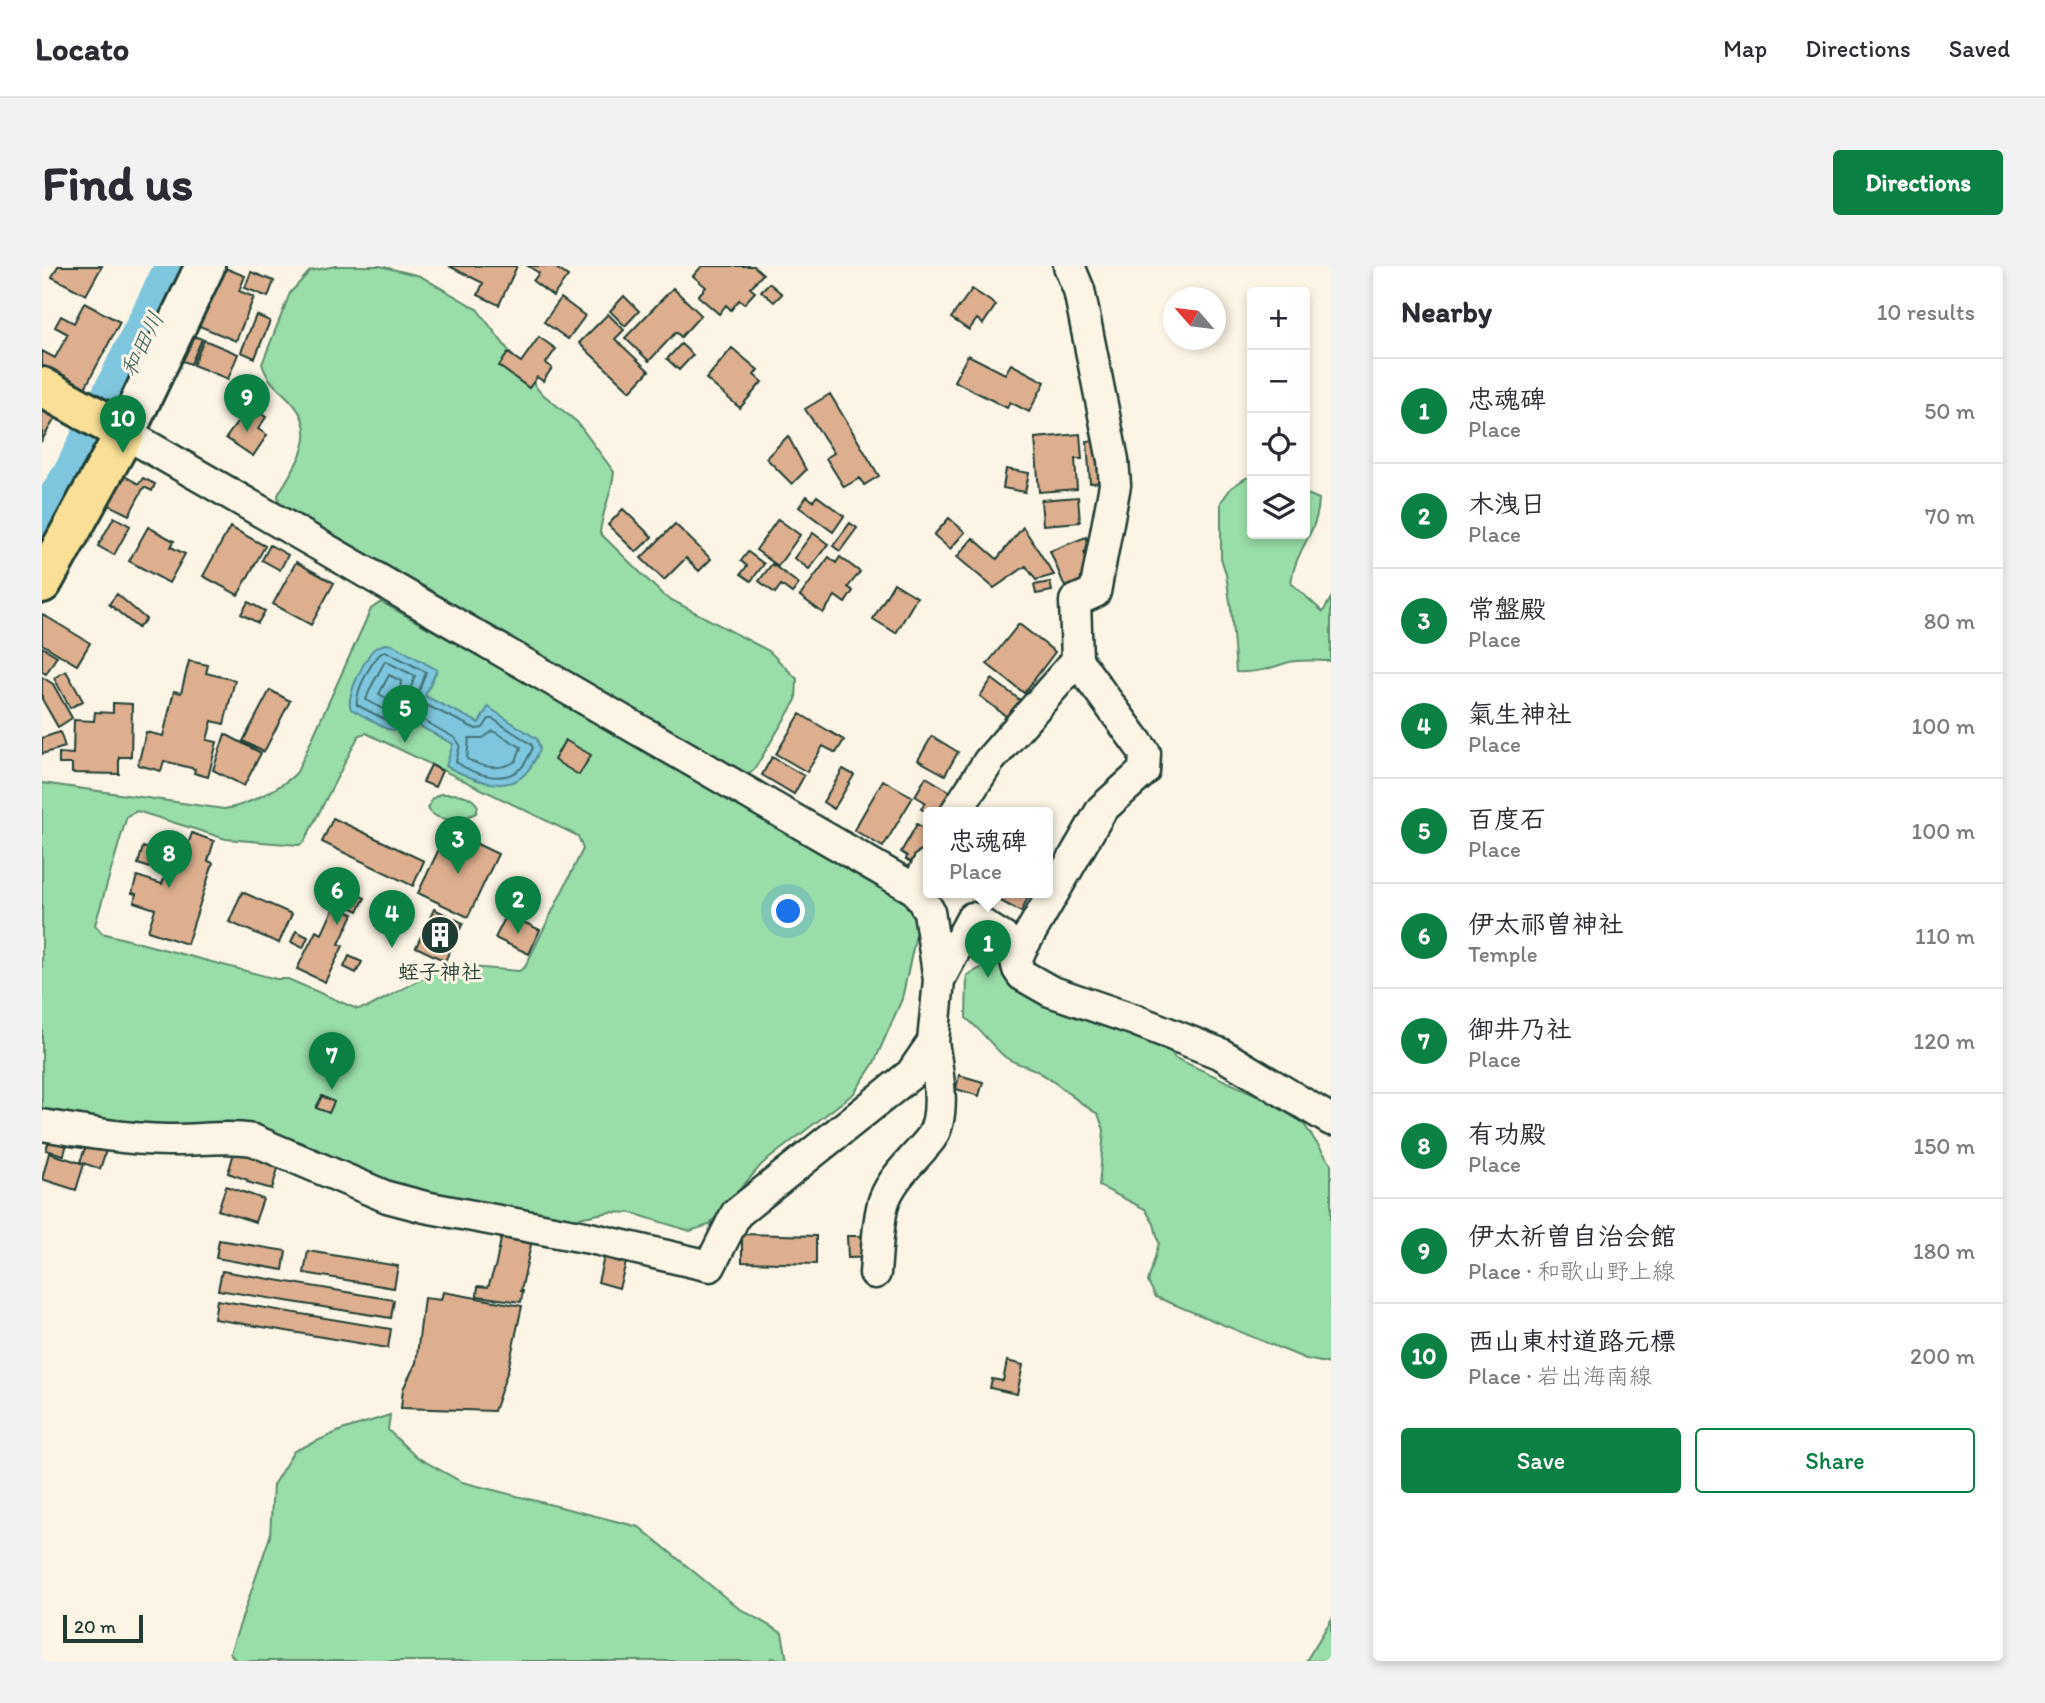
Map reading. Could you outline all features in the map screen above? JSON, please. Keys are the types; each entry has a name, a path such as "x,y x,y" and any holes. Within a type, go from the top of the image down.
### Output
{"main road":[{"path":"42,583 110,424 205,266"},
{"path":"42,387 110,424"}],"street":[{"path":"1053,894 1102,809 1144,771 1146,762 1145,753 1077,660 1075,601 1095,592 1115,485 1113,460 1079,290 1069,266"},
{"path":"110,424 922,877"},
{"path":"959,807 989,761 1077,660"},
{"path":"875,1273 883,1201 892,1185 932,1136 939,1122 939,1085 933,1042 939,980 926,898"},
{"path":"1051,898 1016,961 1017,969 1022,975 1050,991 1135,1020 1220,1055 1331,1119"},
{"path":"939,980 972,918 1021,949"},
{"path":"42,1125 125,1139 176,1140 235,1136 253,1140 400,1200 590,1238 710,1266 736,1214 911,1074 933,1042"}],"green space":[{"path":"336,266 380,266 420,276 477,309 540,392 577,422 614,472 600,533 664,596 769,651 797,679 796,700 754,770 745,777 279,503 278,495 303,447 304,423 288,398 270,380 262,364 290,293 310,271"},
{"path":"1246,478 1247,539 1308,539 1297,560 1291,583 1323,612 1331,598 1331,661 1297,661 1262,670 1236,672 1231,609 1221,558 1221,502 1231,488"},
{"path":"1310,495 1319,499 1310,534"},
{"path":"381,602 746,805 905,899 920,916 902,999 874,1063 854,1093 762,1164 709,1225 690,1231 632,1213 610,1212 557,1222 426,1194 365,1176 238,1123 173,1127 42,1114 42,783 224,809 264,795 297,772 371,609","holes":["366,733 578,836 583,849 525,967 519,971 447,965 369,1007 357,1009 288,979 276,979 102,933 95,925 127,816 137,811 226,839 299,845 304,842 359,735"]},
{"path":"440,794 470,798 478,806 476,813 457,819 444,819 432,814 428,809 432,799"},
{"path":"998,959 1143,1011 1175,1058 1285,1108 1301,1120 1331,1164 1331,1364 1306,1359 1156,1297 1148,1282 1159,1243 1154,1224 1145,1209 1099,1186 1104,1130 1098,1114 1043,1075 1005,1057 966,1018 967,975"},
{"path":"390,1415 388,1430 415,1456 462,1482 639,1527 737,1607 782,1633 787,1660 236,1661 230,1653 270,1536 273,1485 294,1451 342,1430"},
{"path":"1331,1620 1331,1661 1306,1661"}],"water":[{"path":"385,644 393,645 437,670 425,696 479,723 488,707 537,739 540,749 534,762 521,778 500,784 466,776 446,766 453,744 416,724 395,730 387,729 351,709 350,697 364,664 373,650"}],"building":[{"path":"58,266 102,266 86,295 52,277"},
{"path":"220,266 245,276 239,291 254,297 236,341 197,325"},
{"path":"449,266 517,266 499,305 478,295 483,283"},
{"path":"528,266 553,266 568,276 553,296 533,281 539,273"},
{"path":"702,266 754,266 763,274 750,288 755,292 744,304 739,300 731,310 726,305 719,314 698,296 706,287 693,276"},
{"path":"251,272 274,281 268,297 245,288"},
{"path":"769,283 782,294 774,302 761,291"},
{"path":"673,288 701,315 681,337 676,332 649,361 625,338"},
{"path":"972,289 996,305 983,324 977,319 969,330 951,318"},
{"path":"624,296 639,311 625,326 610,311"},
{"path":"561,298 585,316 568,339 544,322"},
{"path":"84,303 120,322 85,388 64,377 59,387 42,378 42,351 55,358 68,334 55,327 61,316 74,323"},
{"path":"608,314 624,330 615,339 649,371 630,391 579,343"},
{"path":"256,315 270,321 255,358 241,352"},
{"path":"186,333 202,339 191,364 175,358"},
{"path":"539,337 556,349 546,363 552,368 543,381 537,377 529,388 499,366 508,353 521,362"},
{"path":"204,340 238,354 228,379 193,365"},
{"path":"681,344 693,355 679,370 667,359"},
{"path":"732,348 758,370 754,375 762,382 740,408 706,379"},
{"path":"968,355 1005,374 1011,364 1045,382 1029,412 1010,402 1007,408 954,381"},
{"path":"830,394 879,476 864,485 860,478 844,487 826,458 834,453 805,409"},
{"path":"42,406 57,415 42,440"},
{"path":"249,406 266,417 258,429 267,435 253,456 226,438"},
{"path":"1080,434 1082,459 1075,459 1077,489 1039,492 1035,438"},
{"path":"788,436 806,470 792,484 766,458"},
{"path":"1103,439 1107,482 1090,483 1087,441"},
{"path":"1006,469 1029,473 1025,492 1003,488"},
{"path":"121,474 139,484 143,478 155,484 152,491 144,487 129,515 105,503"},
{"path":"807,496 813,501 817,496 844,516 833,532 799,507"},
{"path":"1078,497 1080,522 1043,525 1041,500"},
{"path":"623,509 652,537 636,552 608,525"},
{"path":"114,517 130,526 114,555 98,546"},
{"path":"949,518 965,532 950,549 934,535"},
{"path":"778,519 800,535 778,566 756,550"},
{"path":"850,523 857,528 840,551 833,546"},
{"path":"675,524 711,559 699,571 686,558 664,580 641,558"},
{"path":"148,527 174,541 171,547 185,554 169,583 129,561"},
{"path":"230,527 265,546 238,595 203,576"},
{"path":"1023,527 1054,575 1036,580 1026,566 994,588 957,557 973,538 997,559"},
{"path":"813,533 828,544 809,569 794,558"},
{"path":"1086,537 1091,549 1084,552 1093,575 1065,587 1050,551"},
{"path":"270,545 288,555 280,570 262,560"},
{"path":"748,552 764,564 751,581 741,574 747,566 741,561"},
{"path":"829,557 836,563 840,557 860,572 848,587 853,591 845,603 835,596 823,613 800,596"},
{"path":"296,562 334,583 311,625 273,604"},
{"path":"772,564 799,584 792,593 781,585 775,593 759,581"},
{"path":"1050,582 1052,591 1036,594 1034,585"},
{"path":"894,583 917,597 896,633 873,619"},
{"path":"117,594 146,619 138,628 109,604"},
{"path":"248,602 265,611 258,623 241,614"},
{"path":"42,614 90,643 77,665 42,644"},
{"path":"1019,624 1055,652 1024,693 987,664"},
{"path":"42,647 57,656 46,674 42,672"},
{"path":"189,661 208,665 206,673 235,680 224,724 212,721 207,740 217,742 208,777 194,773 195,769 164,761 161,771 138,765 146,732 163,736 174,691 181,693"},
{"path":"66,671 83,701 70,708 54,678"},
{"path":"42,677 53,684 72,718 58,727 42,699"},
{"path":"992,679 1024,703 1011,720 980,696"},
{"path":"270,690 290,701 264,752 243,741"},
{"path":"113,703 132,704 131,757 119,757 119,774 72,773 72,764 59,764 59,753 73,754 74,720 94,721 95,712 113,713"},
{"path":"800,714 844,740 836,753 823,746 807,772 776,754"},
{"path":"60,732 65,747 42,754 42,738"},
{"path":"225,734 261,753 244,786 213,770"},
{"path":"932,736 958,752 945,775 918,760"},
{"path":"565,740 591,755 579,775 554,760"},
{"path":"772,757 804,776 794,794 762,775"},
{"path":"431,765 442,771 435,787 423,782"},
{"path":"843,769 854,775 834,809 823,802"},
{"path":"926,777 956,795 949,807 923,807 923,810 921,809 925,802 915,796"},
{"path":"883,780 913,797 883,847 854,830"},
{"path":"333,818 424,861 413,886 322,842"},
{"path":"917,824 923,827 923,856 917,866 901,852"},
{"path":"448,830 498,854 468,917 418,893"},
{"path":"192,833 214,841 208,861 213,863 187,944 148,931 155,909 134,902 136,894 132,893 137,876 162,884 166,873 138,864 143,847 172,856 174,850 185,853"},
{"path":"344,888 365,898 358,911 337,901"},
{"path":"242,892 292,914 279,943 229,922"},
{"path":"995,898 1028,898 1021,912"},
{"path":"335,905 353,914 339,944 343,946 325,982 297,969 316,931 322,934"},
{"name":"蛭子神社","path":"434,909 463,923 445,961 416,947"},
{"path":"507,914 540,930 529,954 495,938"},
{"path":"296,931 308,937 303,948 291,942"},
{"path":"349,956 362,962 356,973 344,967"},
{"path":"959,1075 983,1082 979,1096 956,1089"},
{"path":"322,1096 334,1102 329,1113 316,1108"},
{"path":"51,1134 68,1139 64,1155 46,1150"},
{"path":"88,1140 107,1147 100,1169 80,1162"},
{"path":"237,1143 281,1158 272,1189 228,1173"},
{"path":"49,1153 84,1164 76,1190 42,1179"},
{"path":"226,1186 263,1199 255,1222 218,1210"},
{"path":"503,1229 533,1235 521,1302 477,1296 478,1286 488,1287"},
{"path":"742,1234 816,1236 816,1264 742,1262"},
{"path":"847,1236 877,1236 878,1257 848,1258"},
{"path":"219,1240 286,1251 283,1270 216,1258"},
{"path":"308,1251 398,1266 394,1288 304,1273"},
{"path":"604,1257 626,1263 619,1288 598,1282"},
{"path":"222,1271 394,1300 391,1318 218,1290"},
{"path":"443,1292 522,1306 508,1370 494,1411 401,1408 403,1389 416,1363 424,1298 441,1300"},
{"path":"217,1300 391,1329 388,1348 214,1319"},
{"path":"1007,1361 1023,1365 1017,1394 990,1388 992,1379 1003,1381"}],"waterway":[{"name":"和田川","path":"42,532 77,476 180,266"}],"place":[{"name":"伊太祈曽自治会館","path":"247,432"},
{"name":"西山東村道路元標","path":"123,453"},
{"name":"百度石","path":"405,743"},
{"name":"常盤殿","path":"458,874"},
{"name":"有功殿","path":"169,888"},
{"name":"伊太祁曽神社","path":"337,925"},
{"name":"木洩日","path":"518,934"},
{"name":"蛭子神社","path":"440,935"},
{"name":"氣生神社","path":"392,948"},
{"name":"忠魂碑","path":"988,978"},
{"name":"御井乃社","path":"332,1090"}]}
